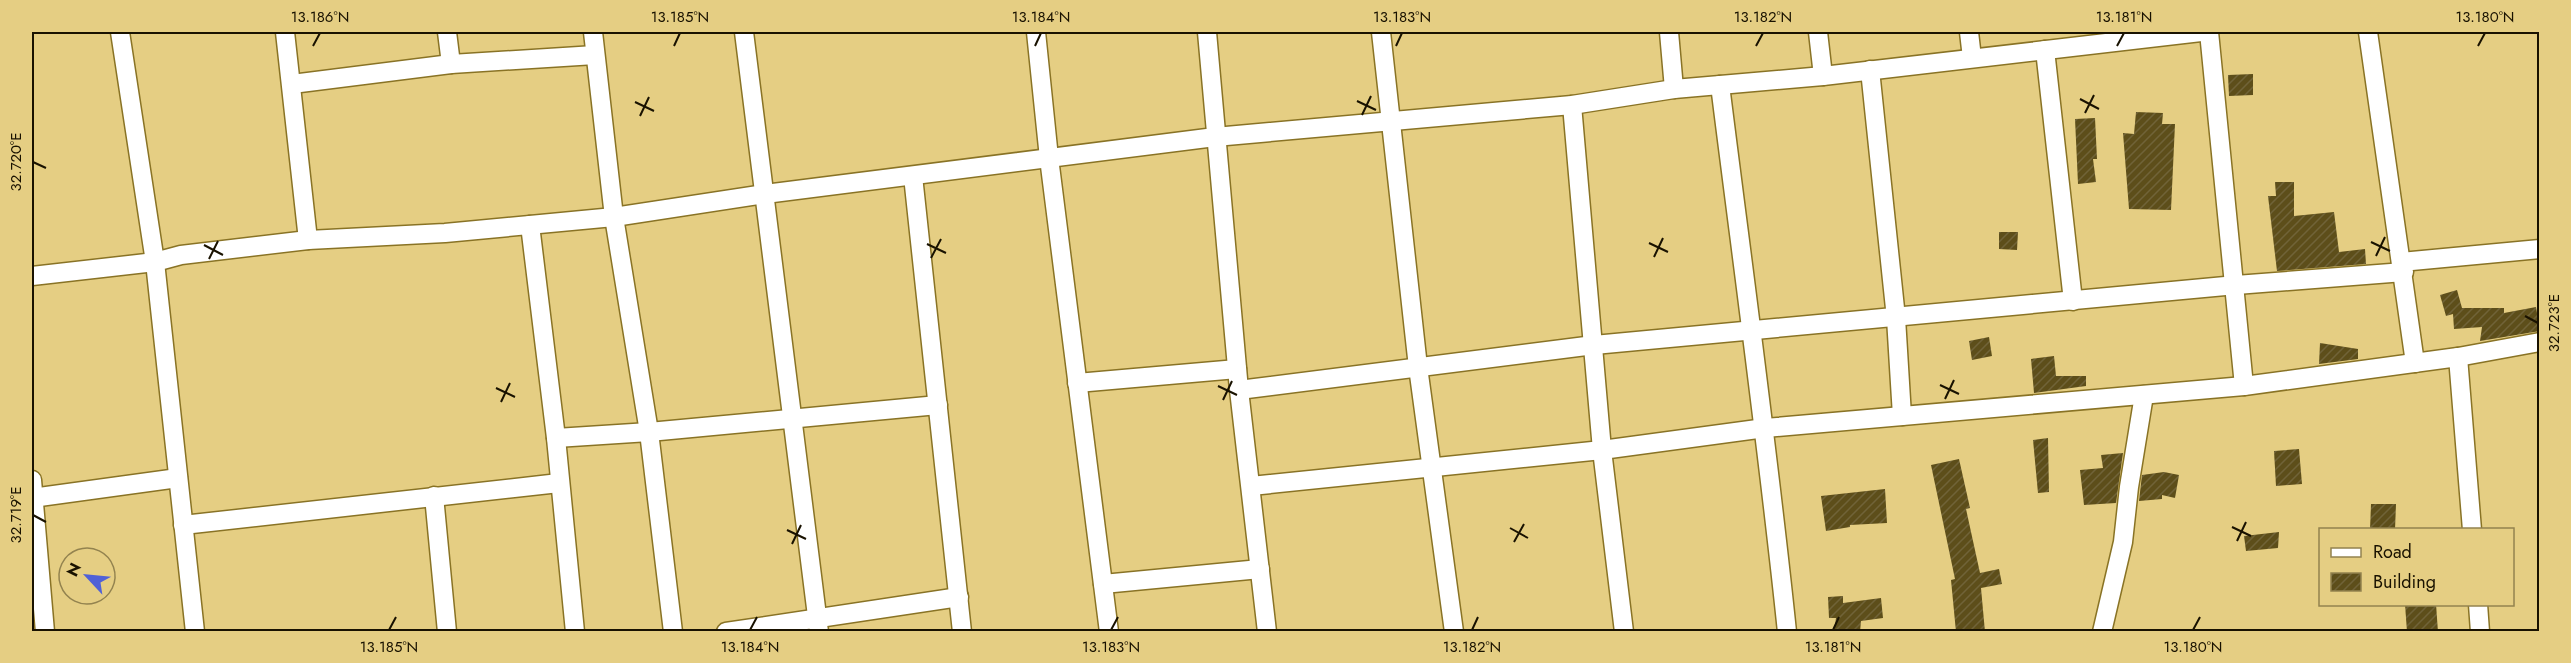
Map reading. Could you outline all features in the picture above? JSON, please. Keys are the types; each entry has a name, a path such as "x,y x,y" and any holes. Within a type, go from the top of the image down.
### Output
{"street":[{"path":"120,32 155,261 195,632"},
{"path":"285,32 308,240"},
{"path":"447,32 451,64"},
{"path":"593,32 614,217 649,432 673,632"},
{"path":"744,32 818,624"},
{"path":"1036,32 1049,158 1108,632"},
{"path":"1207,32 1239,390 1267,632"},
{"path":"1381,32 1418,367 1454,632"},
{"path":"1669,32 1674,89"},
{"path":"1818,32 1823,76"},
{"path":"1969,32 1972,58"},
{"path":"32,276 308,240 445,233 614,217 765,194 1215,137 1572,105 1674,89 1823,76 2201,32"},
{"path":"2209,32 2236,285 2244,386"},
{"path":"2368,32 2415,363"},
{"path":"2045,50 2073,301"},
{"path":"292,84 451,64 595,55"},
{"path":"1870,70 1896,318 1902,416"},
{"path":"1720,85 1750,332 1765,428 1787,632"},
{"path":"1572,105 1602,450 1624,632"},
{"path":"912,176 962,632"},
{"path":"530,225 556,438 574,632"},
{"path":"1239,390 1593,345 2236,285 2540,249"},
{"path":"1251,486 1602,450 1765,428 2244,386 2458,357 2540,342"},
{"path":"2458,357 2472,528"},
{"path":"1077,383 1237,369"},
{"path":"2102,632 2123,542 2128,487 2144,395"},
{"path":"556,438 649,432 938,405"},
{"path":"45,632 32,492 178,478"},
{"path":"183,525 559,483"},
{"path":"434,496 447,632"},
{"path":"1103,584 1260,569"},
{"path":"726,632 818,624 959,597"},
{"path":"2478,606 2480,632"}],"building":[{"path":"2253,74 2253,95 2229,96 2228,75"},
{"path":"2136,112 2163,113 2162,124 2175,124 2171,210 2129,209 2123,133 2134,134"},
{"path":"2095,118 2097,159 2093,159 2096,182 2078,184 2075,119"},
{"path":"2275,182 2294,182 2294,216 2334,212 2339,252 2365,249 2366,264 2277,271 2268,196 2276,196"},
{"path":"1999,232 2018,232 2017,250 1999,249"},
{"path":"2457,290 2462,308 2504,308 2504,313 2536,307 2540,331 2480,341 2482,327 2454,329 2453,314 2446,316 2440,295"},
{"path":"1989,337 1992,356 1972,360 1969,341"},
{"path":"2320,343 2358,349 2358,359 2319,364"},
{"path":"2054,356 2056,376 2086,376 2086,386 2034,393 2031,359"},
{"path":"2048,438 2049,492 2038,493 2033,440"},
{"path":"2299,449 2302,484 2276,486 2274,451"},
{"path":"2123,453 2116,503 2084,505 2080,470 2103,468 2101,455"},
{"path":"1959,459 1970,508 1966,509 1980,573 1999,569 2002,584 1981,588 1985,632 1956,632 1951,580 1955,579 1931,465"},
{"path":"2164,472 2179,475 2175,498 2162,495 2162,499 2139,501 2142,475"},
{"path":"1885,489 1887,523 1850,525 1850,527 1826,531 1821,496"},
{"path":"2371,504 2396,504 2395,528 2370,528"},
{"path":"2279,532 2278,548 2246,551 2244,536"},
{"path":"1843,596 1843,603 1881,598 1883,618 1861,621 1860,632 1834,632 1836,618 1829,618 1828,597"},
{"path":"2405,606 2436,606 2438,632 2407,632"}]}
